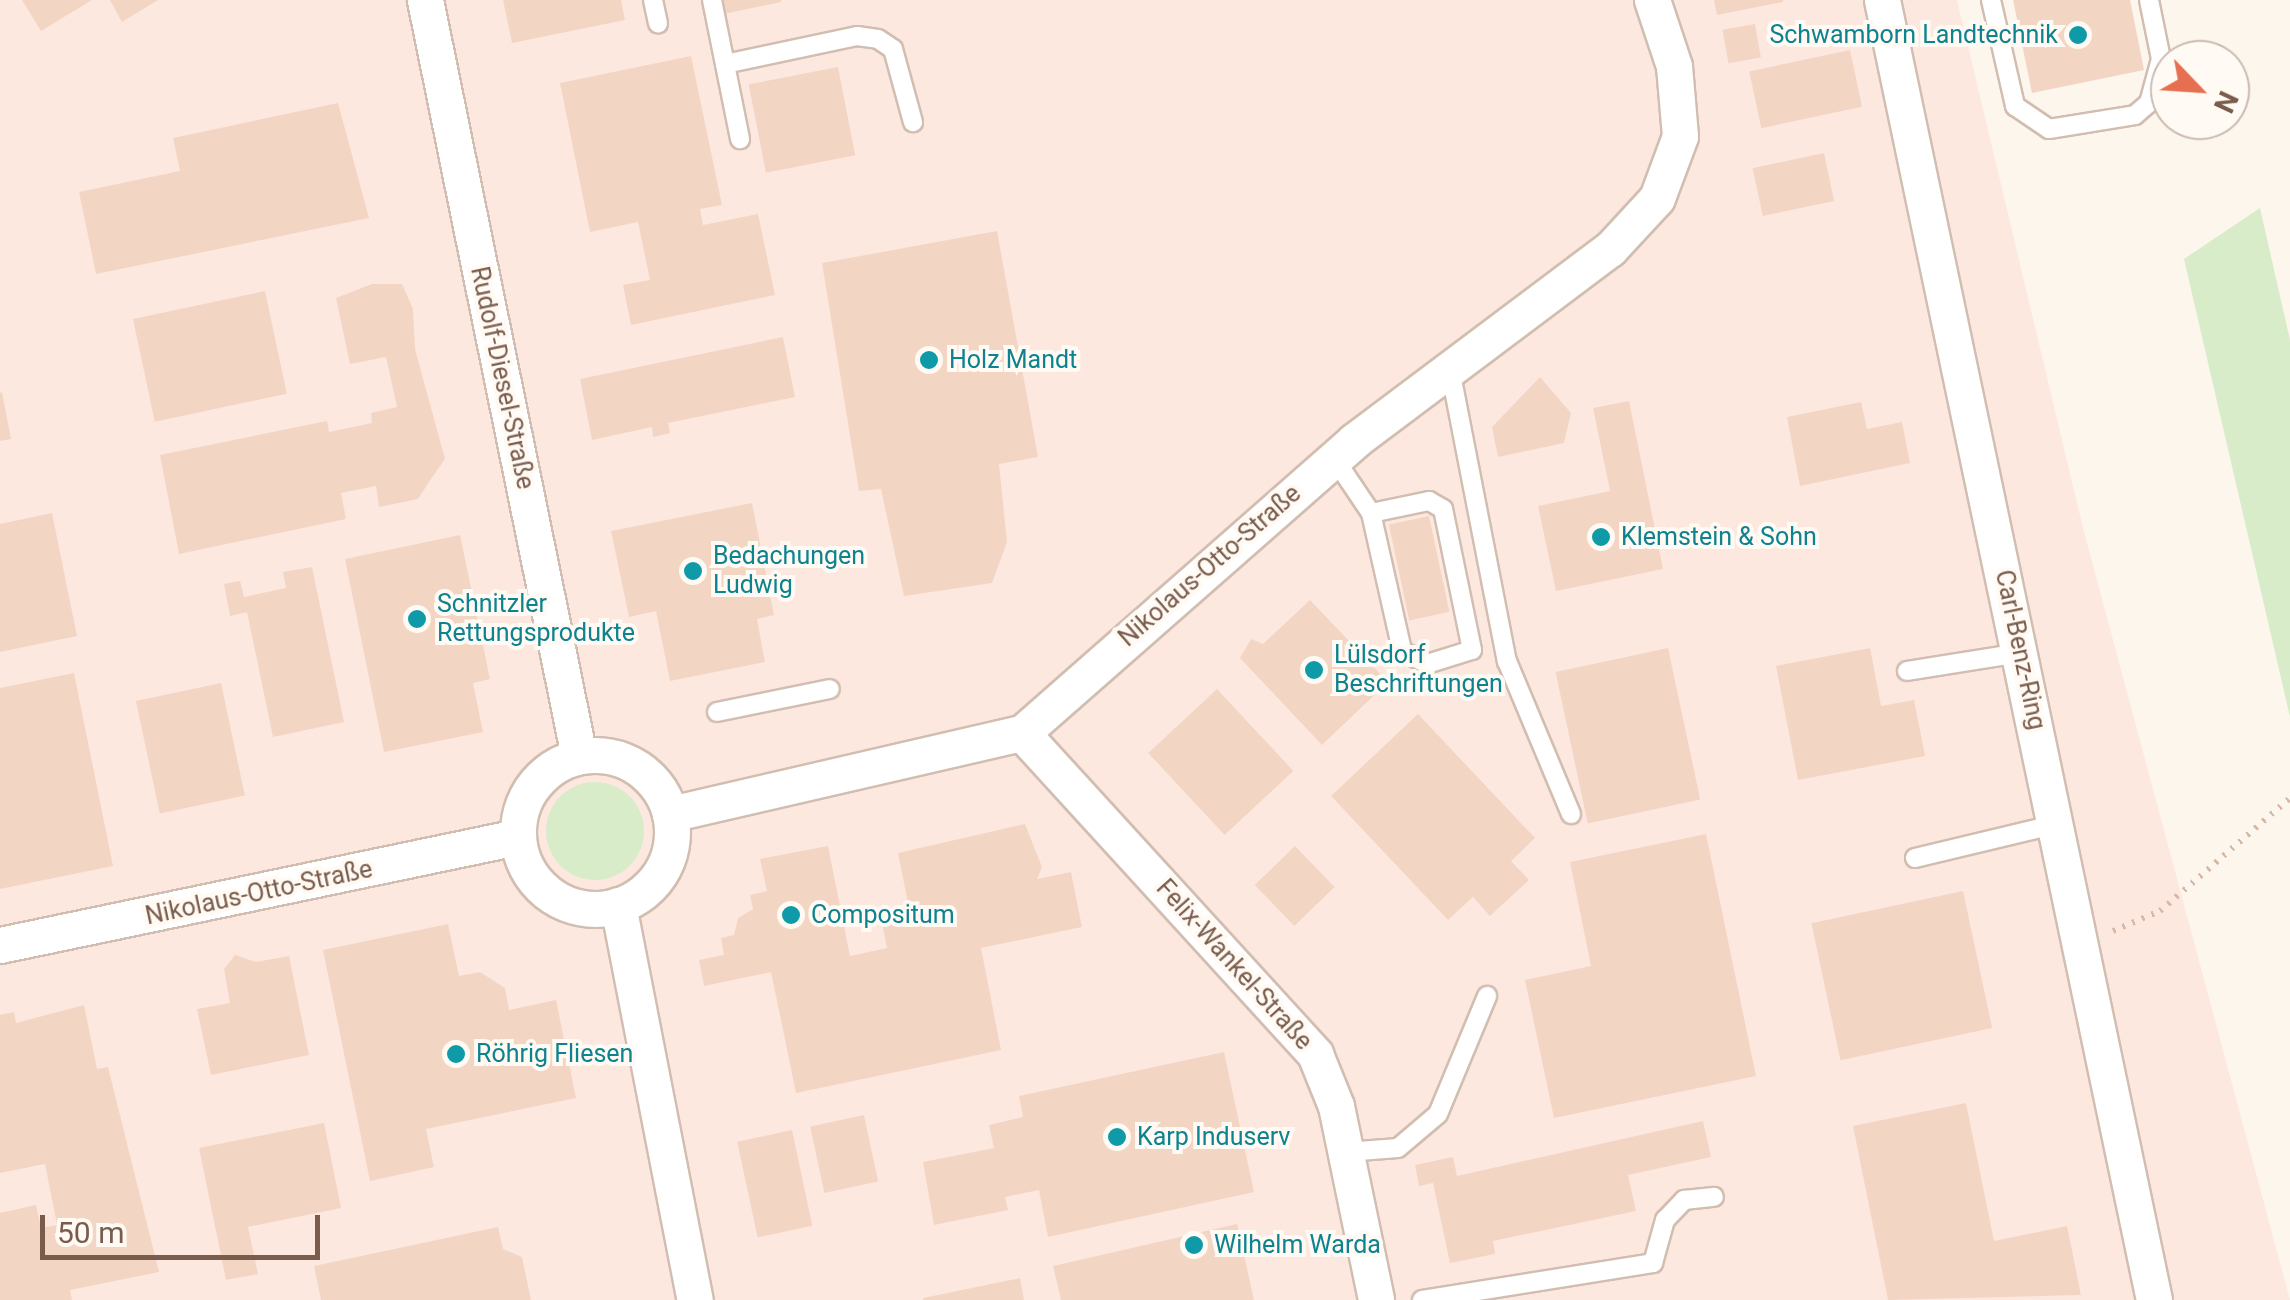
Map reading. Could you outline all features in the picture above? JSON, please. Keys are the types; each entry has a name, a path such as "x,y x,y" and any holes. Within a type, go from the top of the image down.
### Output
{"street":[{"name":"Rudolf-Diesel-Straße","path":"425,0 578,756"},
{"name":"Nikolaus-Otto-Straße","path":"670,814 1022,734 1334,458 1610,249 1657,198 1672,168 1681,104 1652,0"},
{"name":"Carl-Benz-Ring","path":"1882,0 2154,1300"},
{"name":"Felix-Wankel-Straße","path":"1022,734 1302,1034 1336,1106 1376,1300"},
{"path":"578,756 626,760 661,792 670,814 667,860 656,880 618,906 595,910 550,896 522,859 519,814 540,776 578,756"},
{"name":"Nikolaus-Otto-Straße","path":"0,944 518,836"},
{"path":"618,906 694,1300"}],"lane":[{"path":"652,0 658,24"},
{"path":"712,0 740,139"},
{"path":"1991,0 2016,106 2049,129 2134,115 2149,103 2161,58 2150,0"},
{"path":"725,64 857,36 878,39 893,49 913,122"},
{"path":"1450,369 1507,661 1571,814"},
{"path":"1334,458 1371,513 1402,651 1427,664 1472,650 1443,509 1428,502 1371,513"},
{"path":"1907,670 2020,653"},
{"path":"717,712 830,689"},
{"path":"1914,858 2056,824"},
{"path":"1346,1152 1398,1148 1438,1114 1487,996"},
{"path":"1422,1300 1653,1263 1665,1220 1684,1200 1714,1196"}],"path":[{"path":"2081,938 2160,911 2290,798"}],"shaded area":[{"path":"0,0 1957,0 2083,528 2290,1300 0,1300"}],"green space":[{"path":"2260,208 2290,340 2290,717 2184,259"},
{"path":"595,782 614,786 630,796 640,812 644,831 640,850 630,866 614,876 595,880 576,876 560,866 550,850 546,831 550,812 560,796 576,786"}],"building":[{"path":"22,0 92,0 41,31"},
{"path":"110,0 158,0 122,22"},
{"path":"503,0 621,0 625,20 512,43"},
{"path":"721,0 781,0 781,2 724,14"},
{"path":"1714,0 1783,0 1783,2 1717,15"},
{"name":"Schwamborn Landtechnik","path":"2013,0 2130,0 2144,70 2032,93"},
{"path":"1755,24 1761,57 1728,63 1723,30"},
{"path":"1850,50 1862,107 1761,128 1749,71"},
{"path":"691,56 722,205 700,209 703,225 758,214 775,295 631,325 623,285 650,280 638,222 590,232 560,83"},
{"path":"838,67 855,155 766,173 749,84"},
{"path":"338,103 369,218 96,274 79,192 180,171 173,138"},
{"path":"1824,153 1834,201 1763,216 1753,168"},
{"name":"Holz Mandt","path":"997,231 1038,457 999,464 1007,542 992,583 904,596 881,489 859,491 822,263"},
{"path":"372,284 402,284 413,309 415,349 445,459 418,499 379,507 376,486 341,493 346,519 179,554 160,455 327,421 329,432 372,423 371,413 397,407 386,357 350,364 336,298"},
{"path":"265,291 287,394 155,422 133,319"},
{"path":"783,337 795,397 668,423 670,433 653,437 652,427 592,440 580,379"},
{"path":"1540,377 1571,413 1564,443 1498,457 1492,427"},
{"path":"0,393 11,439 0,441"},
{"name":"Klemstein & Sohn","path":"1629,401 1663,569 1556,591 1538,506 1610,491 1593,408"},
{"path":"1861,402 1867,429 1902,422 1910,463 1800,486 1787,417"},
{"name":"Bedachungen Ludwig","path":"752,503 774,615 757,619 765,662 670,681 656,611 629,617 611,531"},
{"path":"52,513 77,636 0,652 0,524"},
{"path":"1429,516 1449,612 1409,620 1389,525"},
{"name":"Schnitzler Rettungsprodukte","path":"460,535 490,679 473,683 483,732 384,752 345,559"},
{"path":"312,567 344,722 273,737 247,612 230,616 224,584 240,581 244,597 286,588 283,572"},
{"name":"Lülsdorf Beschriftungen","path":"1310,600 1388,682 1322,745 1240,658 1251,639 1263,644"},
{"path":"1668,648 1700,800 1588,824 1556,672"},
{"path":"1870,648 1881,706 1914,700 1925,756 1798,780 1776,666"},
{"path":"74,673 113,866 0,889 0,688"},
{"path":"221,683 245,795 160,814 136,701"},
{"path":"1217,689 1293,771 1225,835 1148,753"},
{"path":"1418,714 1535,838 1511,861 1529,880 1490,916 1473,897 1448,920 1331,796"},
{"path":"1025,824 1042,867 1037,879 1071,872 1082,927 981,948 1001,1050 796,1093 771,972 704,986 699,960 724,955 721,938 734,935 738,918 753,909 750,895 767,891 760,859 828,846 850,956 887,948 882,924 911,918 898,853"},
{"path":"1706,834 1756,1076 1554,1118 1525,980 1591,966 1570,862"},
{"path":"1295,846 1335,887 1294,926 1255,885"},
{"path":"1963,891 1992,1028 1840,1060 1811,923"},
{"name":"Röhrig Fliesen","path":"448,924 459,976 480,972 505,988 509,1010 556,1000 576,1098 426,1129 434,1167 370,1181 323,950"},
{"path":"235,955 256,962 289,956 309,1055 211,1075 197,1009 230,1003 224,969"},
{"path":"84,1005 97,1069 108,1067 159,1272 70,1290 72,1300 0,1300 0,1213 36,1205 41,1228 57,1225 45,1164 0,1173 0,1015 14,1012 16,1023"},
{"name":"Karp Induserv","path":"1224,1052 1254,1192 1048,1237 1039,1190 1005,1197 1008,1210 934,1225 923,1162 994,1148 989,1125 1023,1117 1019,1096"},
{"path":"1966,1103 1994,1241 2067,1226 2081,1295 1888,1300 1853,1126"},
{"path":"864,1115 878,1182 824,1193 810,1126"},
{"path":"1703,1121 1711,1157 1628,1175 1636,1211 1493,1241 1495,1254 1450,1263 1433,1183 1419,1186 1415,1165 1453,1157 1457,1176"},
{"path":"324,1123 341,1208 248,1227 258,1274 226,1280 199,1148"},
{"path":"792,1130 812,1226 758,1238 737,1142"},
{"name":"Wilhelm Warda","path":"1237,1224 1254,1300 1061,1300 1053,1266"},
{"path":"498,1227 503,1249 522,1257 531,1300 321,1300 314,1266"},
{"path":"1020,1278 1024,1300 923,1300 923,1298"}],"place":[{"name":"Schwamborn Landtechnik","path":"2078,35"},
{"name":"Holz Mandt","path":"929,360"},
{"name":"Klemstein & Sohn","path":"1601,537"},
{"name":"Bedachungen Ludwig","path":"693,571"},
{"name":"Schnitzler Rettungsprodukte","path":"417,619"},
{"name":"Lülsdorf Beschriftungen","path":"1314,670"},
{"name":"Compositum","path":"791,915"},
{"name":"Röhrig Fliesen","path":"456,1054"},
{"name":"Karp Induserv","path":"1117,1137"},
{"name":"Wilhelm Warda","path":"1194,1245"}]}
